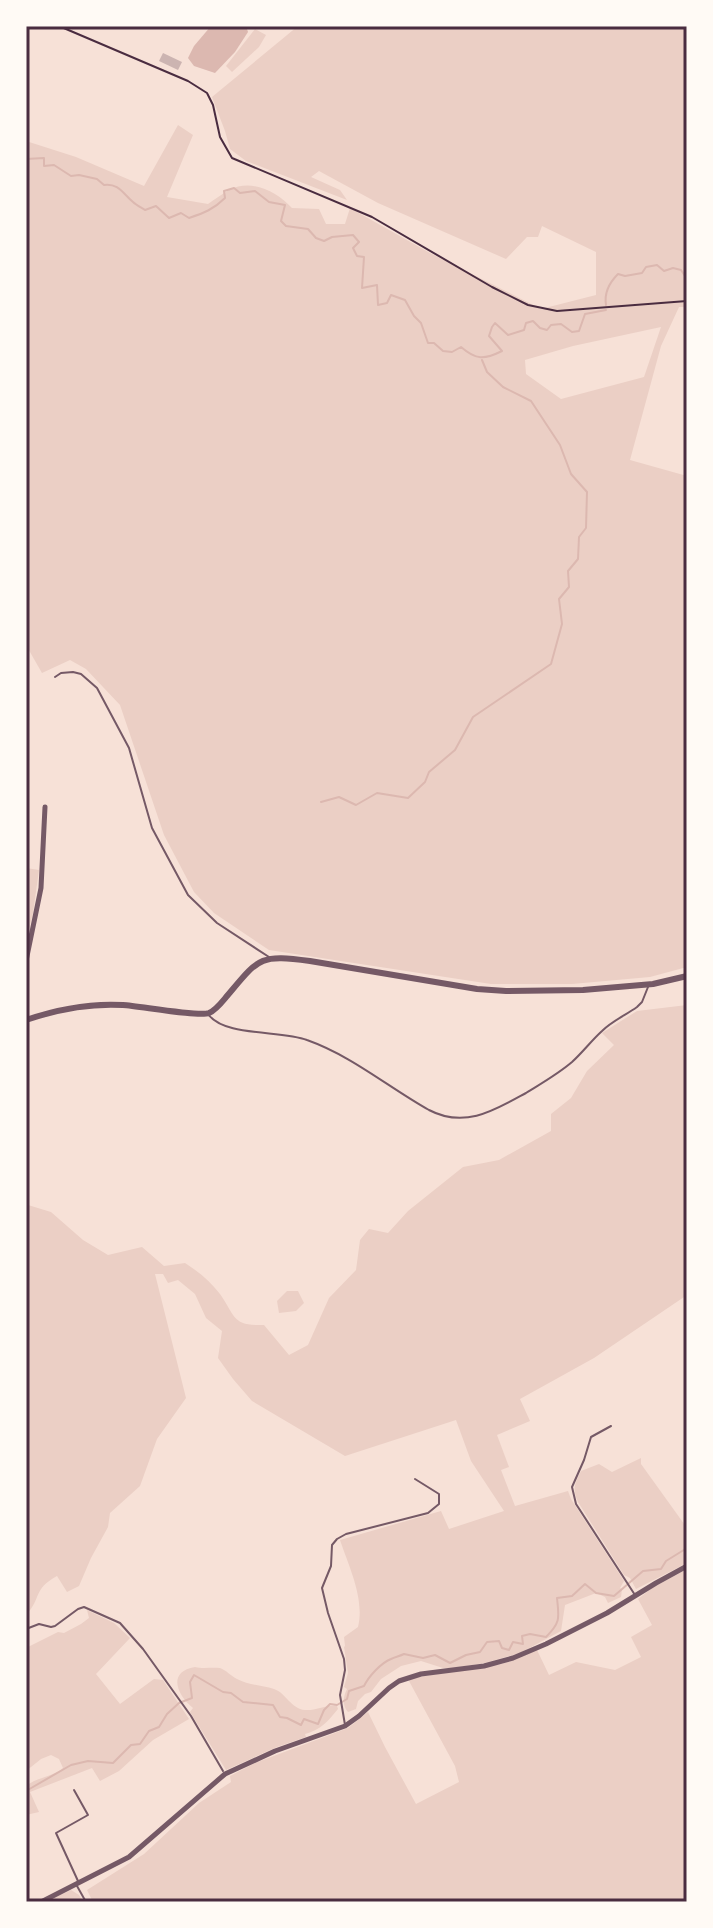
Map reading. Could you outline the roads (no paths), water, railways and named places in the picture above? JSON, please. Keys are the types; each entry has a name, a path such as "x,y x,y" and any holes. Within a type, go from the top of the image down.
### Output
{"street":[{"path":"26,961 41,888 45,807"},
{"path":"26,1020 65,1009 96,1005 206,1014 217,1007 247,971 269,958 310,961 491,990 544,992 649,984 687,976"},
{"path":"41,1902 129,1857 225,1774 275,1751 345,1726 399,1681 413,1675 484,1666 513,1658 620,1607 634,1594 687,1566"}],"lane":[{"path":"55,677 61,673 81,674 97,688 129,748 152,828 188,895 217,923 269,958"},
{"path":"206,1014 229,1027 307,1040 375,1075 435,1112 464,1118 493,1111 556,1075 602,1031 637,1007 646,995 649,984"},
{"path":"611,1426 591,1437 572,1490 576,1504 634,1594"},
{"path":"345,1726 341,1702 344,1659 322,1588 331,1566 332,1545 346,1534 428,1513 436,1507 439,1494 415,1479"},
{"path":"26,1629 36,1624 55,1626 81,1607 109,1617 124,1627 188,1711 225,1774"},
{"path":"74,1790 88,1815 56,1833 86,1902"}],"waterway":[{"path":"26,159 44,158 44,166 54,165 71,176 97,179 120,190 145,210 156,206 169,218 181,213 189,218 204,212 225,198 224,191 234,188 240,193 255,191 269,202 285,205 281,221 286,226 308,229 316,238 324,241 353,235 359,242 353,248 357,256 364,257 362,288 377,285 378,305 387,303 391,295 405,300 421,323 428,343 434,343 443,351 452,352 461,347 476,356 490,356 502,351 489,336 495,323 508,335 524,330 526,323 533,321 547,330 551,325 561,324 572,332 579,331 585,314 606,310"},
{"path":"606,305 608,288 618,274 642,273 646,267 657,265 664,271 673,268 687,275"},
{"path":"321,802 339,797 356,805 377,793 408,798 425,782 429,772 455,750 473,717 551,664 562,624 559,599 569,587 568,571 578,559 579,537 586,528 587,492 571,474 560,445 531,401 503,387 487,372 482,360"},
{"path":"26,1791 71,1765 88,1761 113,1763 131,1745 140,1744 149,1731 159,1727 179,1703 192,1698 190,1682 194,1675 243,1702 273,1705 280,1717 301,1725 304,1719 318,1724 330,1704 337,1705 347,1699 349,1691 364,1686 376,1670 391,1659 404,1654 423,1658 435,1655 450,1663 480,1652 487,1642 499,1641 502,1648 509,1650 513,1642 523,1644 522,1636 546,1637 558,1619 557,1598 572,1596 585,1584 596,1593 614,1596 643,1571 661,1569 666,1561 687,1548"}]}
